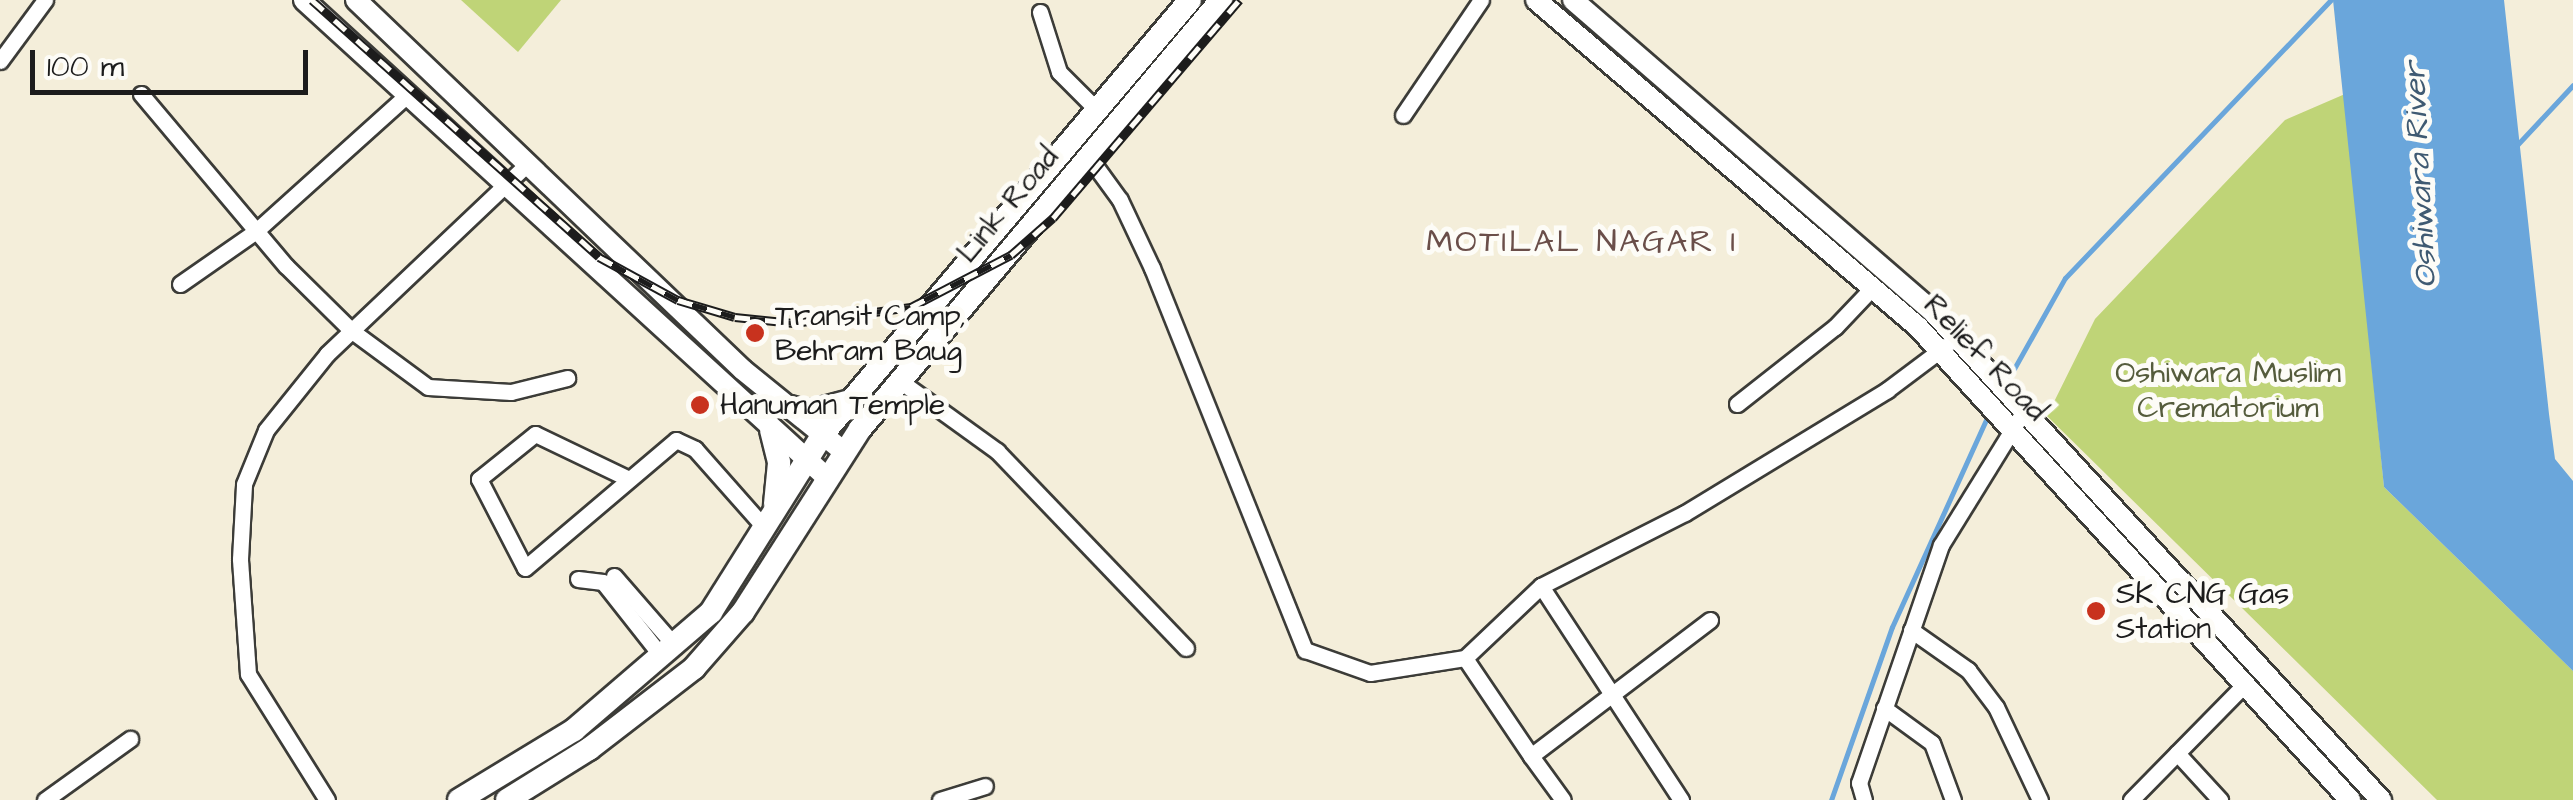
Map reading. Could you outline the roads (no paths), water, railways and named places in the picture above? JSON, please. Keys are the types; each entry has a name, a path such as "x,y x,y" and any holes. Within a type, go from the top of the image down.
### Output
{"main road":[{"name":"Link Road","path":"459,800 574,730 711,612 806,460 845,407 1190,0"},
{"name":"Link Road","path":"507,800 589,750 694,668 743,612 843,450 1221,0"},
{"path":"790,408 810,412 845,407"},
{"path":"769,520 779,463 770,430"}],"street":[{"path":"0,61 45,0"},
{"path":"304,0 770,430 825,476"},
{"path":"356,0 790,408 843,450"},
{"path":"1403,115 1481,0"},
{"name":"Relief Road","path":"1536,0 1872,288 1948,344"},
{"path":"1567,27 1583,3"},
{"name":"Relief Road","path":"1583,3 1965,361 2172,612 2350,800"},
{"path":"1040,12 1059,72 1098,111"},
{"path":"141,94 256,230 352,331 428,387 511,392 567,378"},
{"path":"180,284 256,230 406,96"},
{"path":"1088,156 1120,200 1152,268 1305,650 1370,672 1465,658 1541,586 1717,494 1948,344"},
{"path":"327,800 248,674 242,503 266,430 352,331 528,163"},
{"path":"1737,404 1836,328 1872,288"},
{"path":"900,381 997,451 1186,648"},
{"path":"1864,800 1859,783 1941,545 2014,417"},
{"name":"Relief Road","path":"2014,417 2381,800"},
{"path":"630,479 535,434 479,479 525,568 630,479 676,440 695,449 769,520"},
{"path":"614,576 668,651"},
{"path":"578,579 603,582 668,651"},
{"path":"1541,586 1680,800"},
{"path":"2172,612 2189,596"},
{"path":"1531,756 1710,620"},
{"path":"1911,630 1968,670 1996,708 2040,800"},
{"path":"1465,658 1563,800"},
{"path":"2138,798 2242,687"},
{"path":"1884,708 1932,744 1953,800"},
{"path":"45,800 130,739"},
{"path":"2178,754 2220,800"},
{"path":"940,800 984,786"}],"water":[{"name":"Oshiwara River","path":"2333,0 2504,0 2555,459 2573,481 2573,671 2384,487"}],"waterway":[{"path":"2006,383 2065,278 2331,0"},
{"path":"2517,145 2573,85"},
{"path":"1831,800 1892,627 1988,415"}],"railway":[{"path":"312,0 599,257 678,300 735,317 794,323 911,307 1011,255 1053,218 1239,0"}],"place":[{"name":"Transit Camp, Behram Baug","path":"755,333"},
{"name":"Hanuman Temple","path":"700,405"},
{"name":"SK CNG Gas Station","path":"2096,611"}],"district":[{"name":"MOTILAL NAGAR I","path":"1582,242"}],"park label":[{"name":"Oshiwara Muslim Crematorium","path":"2228,390"}]}
